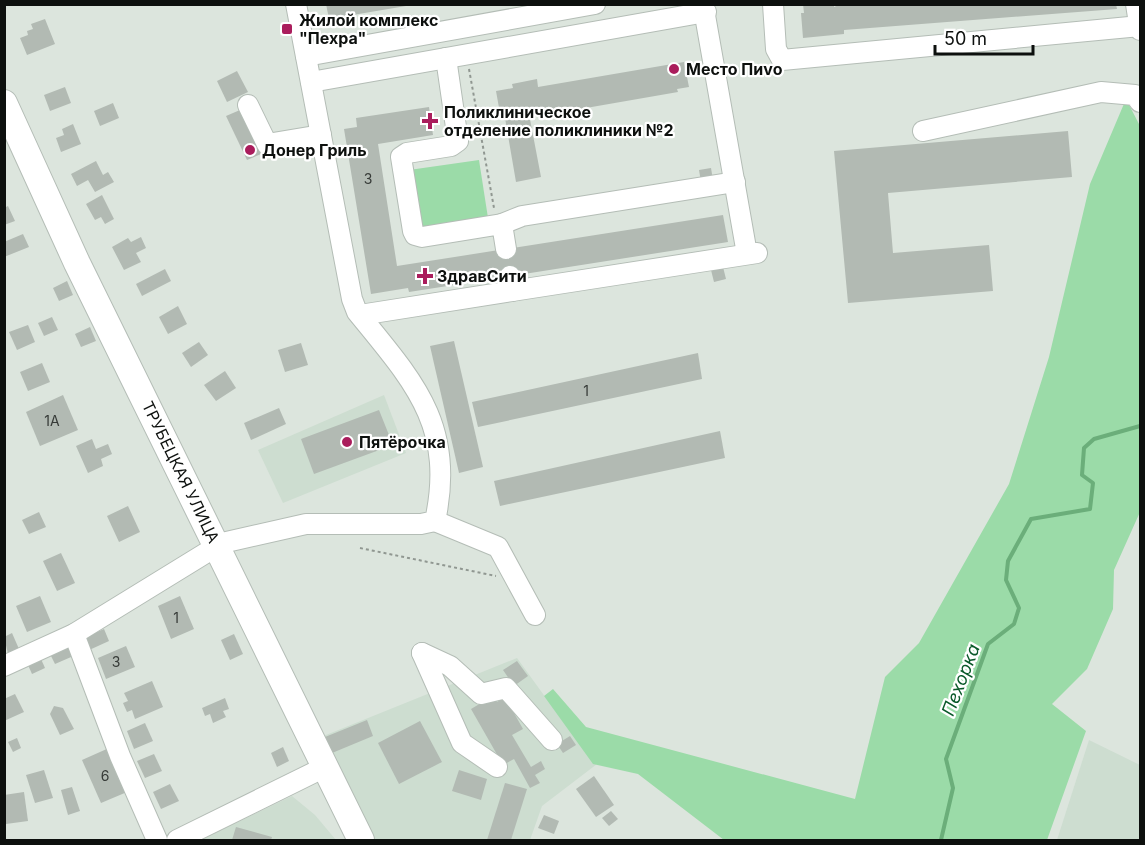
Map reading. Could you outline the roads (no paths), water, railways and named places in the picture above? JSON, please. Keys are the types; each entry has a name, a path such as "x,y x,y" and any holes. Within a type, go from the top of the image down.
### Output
{"main road":[{"name":"ТРУБЕЦКАЯ УЛИЦА","path":"4,103 77,263 218,545 361,840"}],"street":[{"path":"296,4 352,299 360,315 415,385 425,403 434,432 441,491 435,521"},
{"path":"306,56 498,13 595,4"},
{"path":"773,4 776,49 782,60 1140,28 1136,4"},
{"path":"311,82 704,8 735,182 752,253 511,284 360,315"},
{"path":"446,58 458,141 451,146 407,153 401,157 413,231 417,237 500,225 522,216 735,182"},
{"path":"922,131 1101,92 1138,98"},
{"path":"248,105 267,144 321,135"},
{"path":"500,225 506,249"},
{"path":"4,666 74,634 218,545 306,524 421,524 435,521 498,547 535,615"},
{"path":"74,634 120,756 157,840"},
{"path":"497,767 462,743 422,653 450,666 482,693 506,688 552,740"},
{"path":"177,840 325,768"}],"waterway":[{"name":"Пехорка","path":"941,840 953,788 946,759 988,644 1014,624 1019,608 1006,580 1008,561 1031,519 1090,509 1093,483 1082,475 1084,448 1094,439 1140,426"}],"place":[{"name":"Жилой комплекс \"Пехра\"","path":"287,29"},
{"name":"Место Пиvо","path":"674,69"},
{"name":"Поликлиническое отделение поликлиники №2","path":"430,121"},
{"name":"Донер Гриль","path":"250,150"},
{"name":"ЗдравСити","path":"425,276"},
{"name":"Пятёрочка","path":"347,442"}]}
